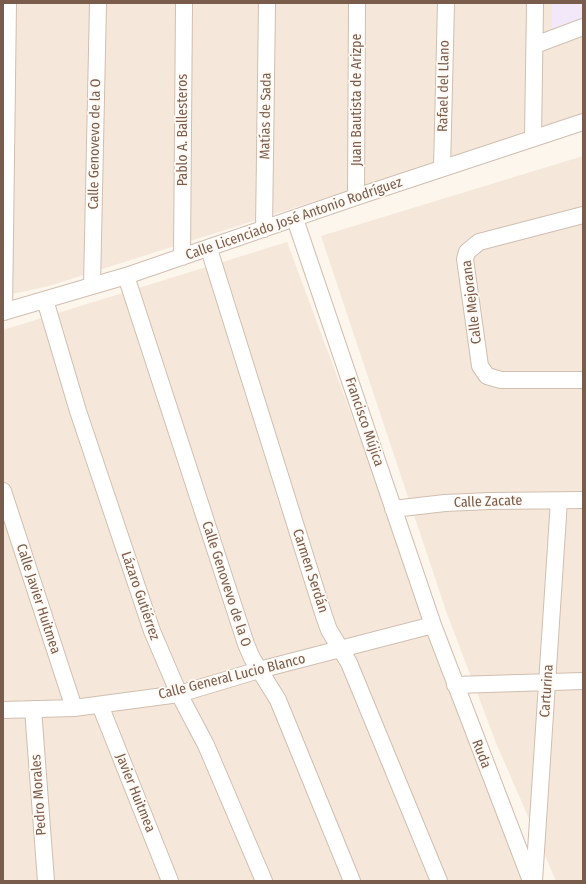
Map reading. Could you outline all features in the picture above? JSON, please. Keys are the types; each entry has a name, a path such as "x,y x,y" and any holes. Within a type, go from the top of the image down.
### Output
{"street":[{"path":"4,312 8,3"},
{"name":"Calle Genovevo de la O","path":"92,286 98,3"},
{"name":"Pablo A. Ballesteros","path":"182,257 184,3"},
{"name":"Matías de Sada","path":"264,229 267,3"},
{"name":"Juan Bautista de Arizpe","path":"356,197 357,3"},
{"name":"Rafael del Llano","path":"442,168 446,3"},
{"path":"533,138 535,3"},
{"path":"535,45 583,27"},
{"name":"Calle Licenciado José Antonio Rodríguez","path":"4,312 126,276 442,168 583,122"},
{"name":"Calle Mejorana","path":"583,215 479,242 467,252 465,259 480,366 487,376 501,380 583,380"},
{"name":"Francisco Mújica","path":"295,219 433,626"},
{"name":"Carmen Serdán","path":"209,248 329,630 350,663 439,881"},
{"name":"Calle Genovevo de la O","path":"126,276 246,644 259,670 278,700 352,881"},
{"name":"Lázaro Gutiérrez","path":"45,300 78,411 152,631 179,694 206,745 264,881"},
{"name":"Calle Javier Huitmea","path":"3,491 74,708"},
{"name":"Calle Zacate","path":"393,509 460,502 583,500"},
{"name":"Carturina","path":"534,881 559,501"},
{"name":"Calle General Lucio Blanco","path":"3,710 74,708 179,694 259,670 433,626"},
{"name":"Ruda","path":"433,626 531,881"},
{"path":"455,685 583,682"},
{"name":"Javier Huitmea","path":"100,705 170,881"},
{"name":"Pedro Morales","path":"33,709 46,881"}],"shaded area":[{"path":"3,3 583,3 583,116 49,286 3,296"},
{"path":"552,3 583,3 583,22 552,33"},
{"path":"583,156 583,881 556,881 496,743 446,611 321,236"},
{"path":"287,242 525,881 3,881 3,330"}]}
